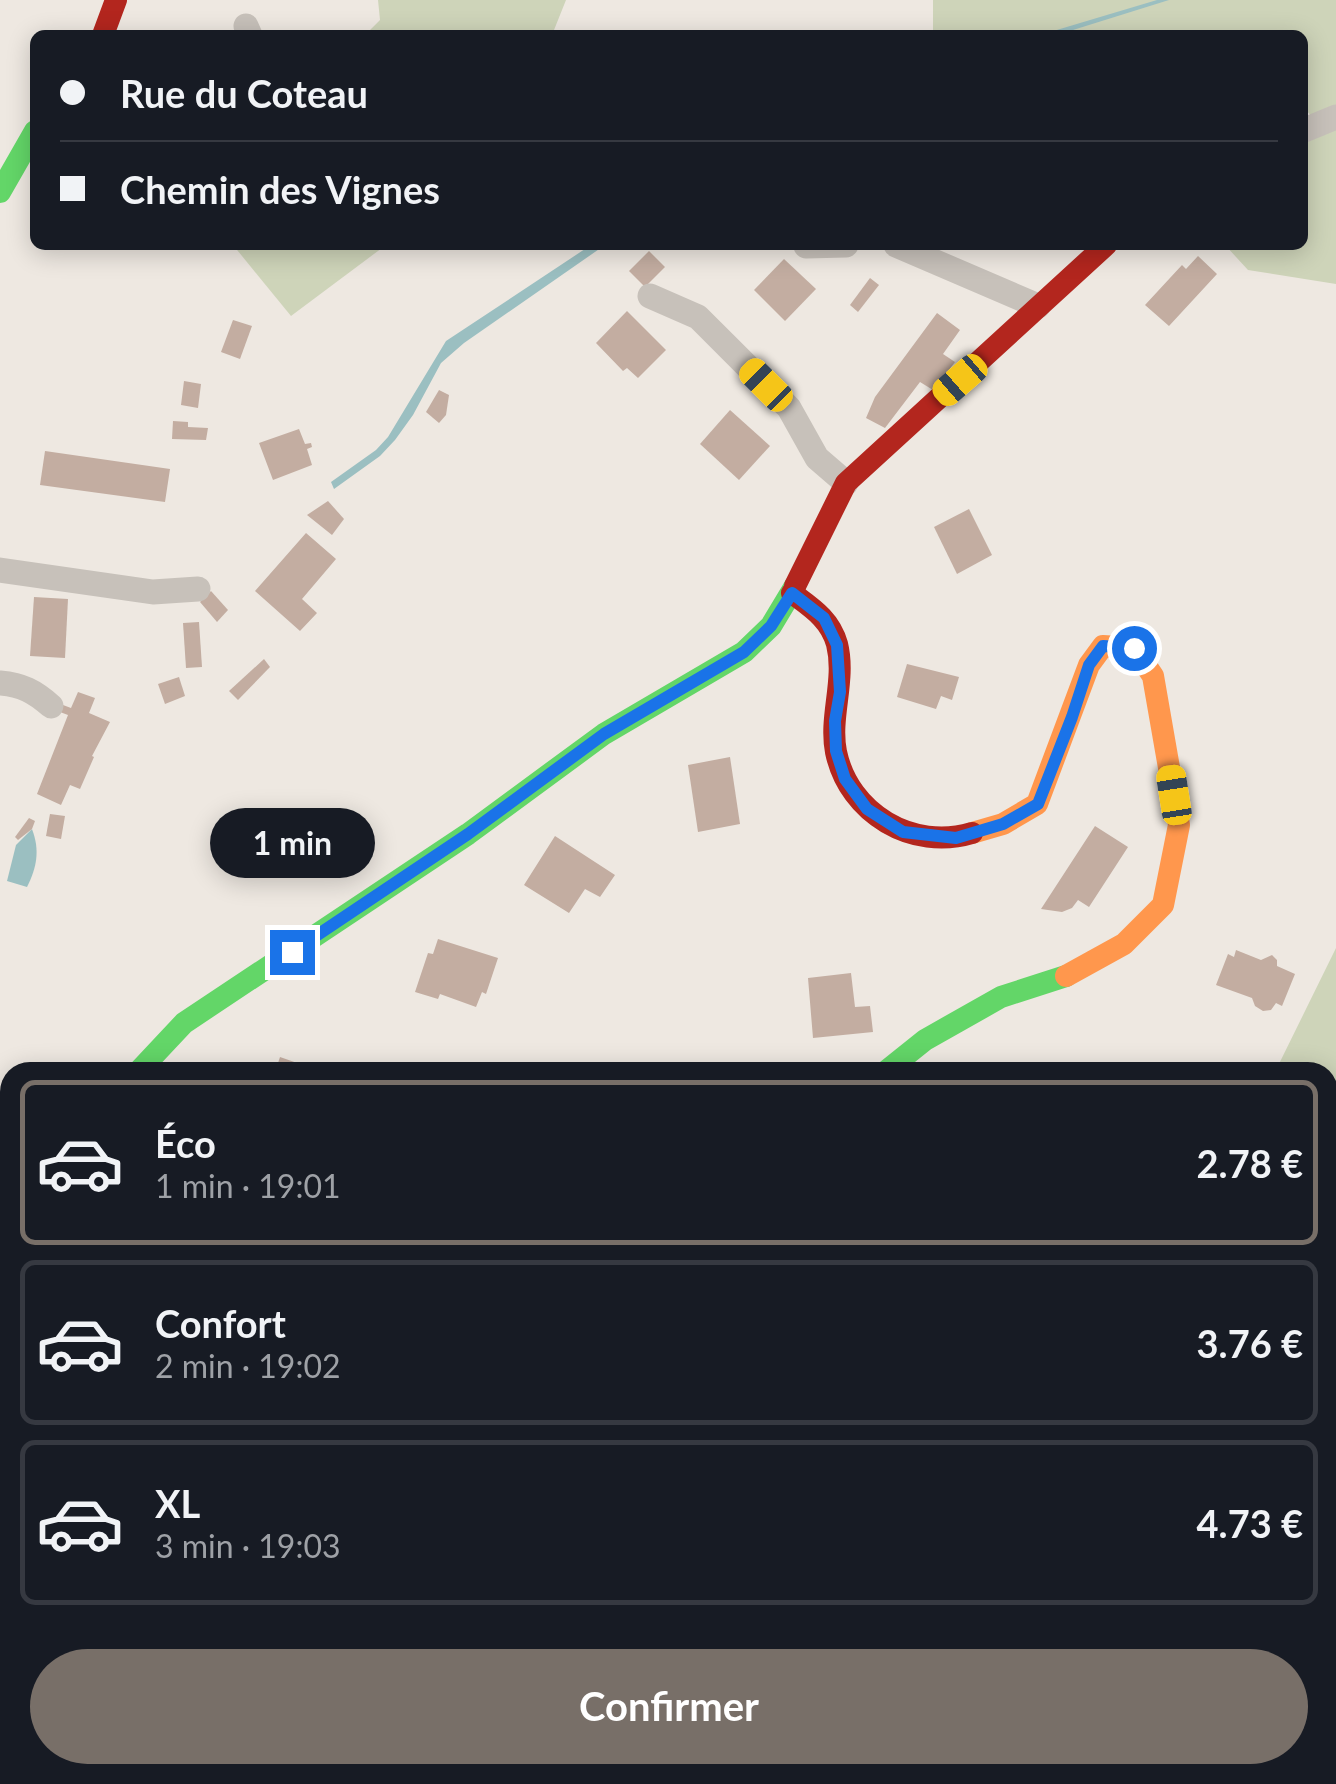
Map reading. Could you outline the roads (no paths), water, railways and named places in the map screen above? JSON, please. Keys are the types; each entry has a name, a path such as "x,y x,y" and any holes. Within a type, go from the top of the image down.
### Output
{"street":[{"path":"106,30 116,0"},
{"path":"1308,129 1336,117"},
{"path":"0,192 30,142"},
{"path":"908,250 1038,306"},
{"path":"147,1062 184,1023 468,834 604,734 744,652 771,626 792,593 846,484 1100,250"},
{"path":"650,296 698,317 789,408 817,458 846,484"},
{"path":"0,570 154,592 198,589"},
{"path":"792,593 824,618 837,645 840,692 835,721 836,751 845,779 867,809 903,832 956,838 1003,824 1038,804 1089,665 1103,646 1134,648 1153,676 1160,706 1179,825 1163,905 1124,944 1076,974 1001,997 924,1040 897,1062"},
{"path":"0,683 36,692 50,706"}],"water":[{"path":"1157,0 1169,0 1073,30 1057,30"},
{"path":"583,250 598,250 441,363 395,440 380,456 334,489 331,482 388,437 446,341"},
{"path":"32,829 36,858 27,887 7,881 16,845"}]}
